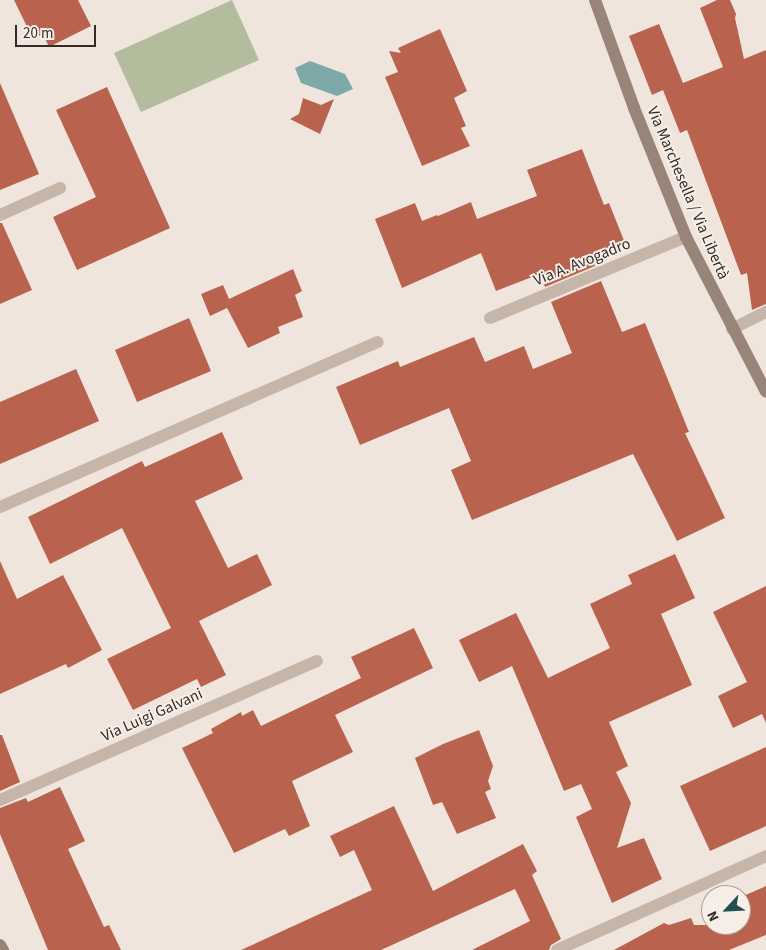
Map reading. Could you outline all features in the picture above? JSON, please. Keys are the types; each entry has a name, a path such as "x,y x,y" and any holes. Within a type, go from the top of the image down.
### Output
{"street":[{"name":"Via Marchesella / Via Libertà","path":"595,0 634,108 686,237 766,392"},
{"path":"0,215 60,188"},
{"name":"Via A. Avogadro","path":"490,318 686,237"},
{"path":"732,329 766,312"},
{"path":"0,508 378,342"},
{"name":"Via Luigi Galvani","path":"0,800 316,661"},
{"path":"557,950 766,856"},
{"path":"0,945 3,950"}],"green space":[{"path":"232,0 259,60 141,112 114,53"}],"water":[{"path":"310,61 345,74 353,89 337,96 301,83 295,68"}],"building":[{"path":"14,0 78,0 91,26 49,47 43,34 33,39"},
{"path":"717,0 730,0 736,14 735,18 744,59 766,50 766,304 752,310 747,273 741,275 687,130 680,133 663,90 652,95 629,36 659,24 683,83 723,67 700,8"},
{"path":"440,29 467,91 454,98 466,126 461,128 470,146 422,166 385,77 398,72 389,51 401,53 398,48"},
{"path":"0,83 39,174 0,190"},
{"path":"107,87 170,228 77,270 53,217 96,197 56,110"},
{"path":"303,98 321,105 334,99 320,134 290,119 299,114"},
{"path":"582,149 604,205 609,203 625,243 592,258 595,266 545,287 540,274 496,291 481,253 402,288 375,219 415,203 422,221 471,202 477,219 537,196 527,170"},
{"path":"0,223 2,223 32,290 0,304"},
{"path":"293,269 302,291 295,295 303,317 278,327 280,333 248,348 227,308 210,316 201,294 223,285 229,299"},
{"path":"601,281 622,332 645,323 689,432 685,433 725,518 677,541 633,454 472,520 451,470 471,461 449,408 360,445 336,387 398,361 400,367 474,337 485,362 524,346 533,369 572,353 551,302"},
{"path":"189,318 211,371 137,402 115,350"},
{"path":"76,369 99,421 0,464 0,402"},
{"path":"222,432 243,479 195,501 228,568 257,554 272,585 199,621 226,675 201,687 197,679 133,710 107,659 171,628 122,528 50,564 28,517 142,461 145,467"},
{"path":"675,554 695,598 661,614 692,685 609,722 628,766 616,772 631,803 617,848 644,838 662,879 612,903 576,817 592,809 581,784 564,791 512,666 479,682 459,640 516,613 548,678 610,648 590,604 632,584 628,575"},
{"path":"0,561 17,599 63,575 102,650 68,668 66,664 0,694"},
{"path":"766,586 766,723 762,714 733,728 718,696 747,682 713,612"},
{"path":"414,628 433,668 335,715 353,752 292,781 310,826 289,836 285,829 234,853 182,748 213,733 211,729 241,712 242,716 253,710 261,726 361,678 351,657"},
{"path":"479,730 493,766 488,781 491,789 485,792 496,818 457,834 442,802 433,805 415,758 443,744"},
{"path":"0,735 2,735 20,782 0,791"},
{"path":"766,747 766,826 710,851 680,786"},
{"path":"60,787 85,841 68,849 104,927 109,925 121,950 48,950 0,834 0,808 26,798 28,802"},
{"path":"394,806 433,891 523,844 537,871 532,875 561,939 551,945 549,950 472,950 530,921 515,889 381,950 241,950 372,890 354,850 340,857 330,836"},
{"path":"766,886 766,935 729,950 614,950 664,923 669,925 691,918 694,925 701,925 701,935 751,935 751,893"}]}
